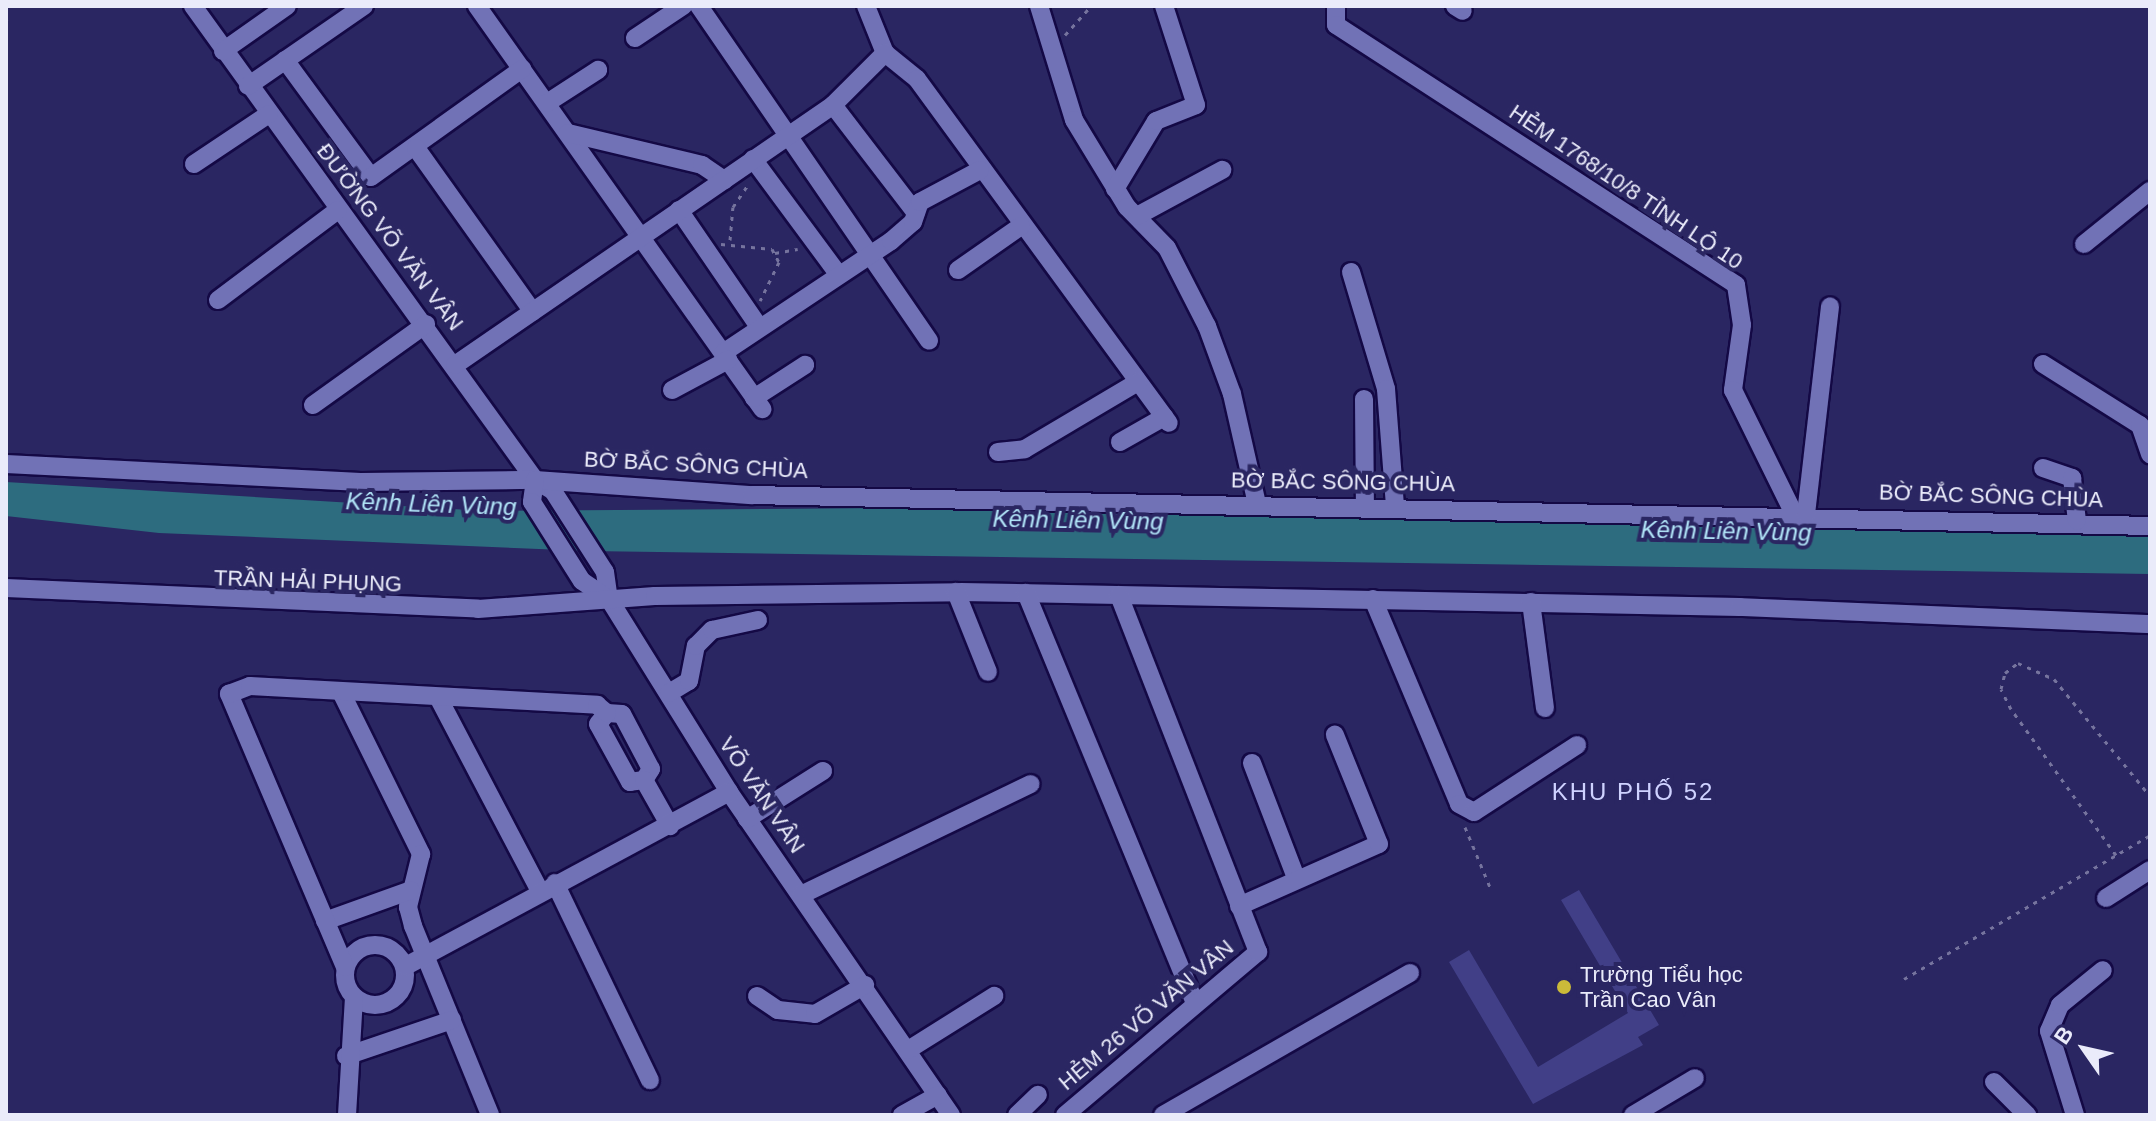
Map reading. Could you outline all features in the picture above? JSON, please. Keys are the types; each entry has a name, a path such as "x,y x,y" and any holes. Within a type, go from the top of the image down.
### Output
{"street":[{"name":"ĐƯỜNG VÕ VĂN VÂN","path":"193,6 338,210 426,324 535,480 553,491"},
{"path":"223,51 287,6"},
{"path":"248,86 364,6"},
{"path":"635,38 683,6"},
{"path":"699,6 929,341"},
{"path":"866,6 885,53 917,79 980,170 1166,420 1120,442"},
{"path":"1039,6 1074,120 1115,189 1167,248 1207,326 1257,504"},
{"path":"1115,189 1156,121 1196,105 1164,6"},
{"path":"479,7 758,404 805,365"},
{"name":"HẺM 1768/10/8 TỈNH LỘ 10","path":"1334,11 1401,69 1736,285 1742,325 1733,390 1800,514"},
{"path":"455,365 833,105 885,53"},
{"path":"285,60 371,177 416,148 522,69"},
{"path":"547,103 598,70"},
{"path":"833,105 916,213"},
{"path":"194,164 269,114"},
{"path":"568,133 702,165 724,180"},
{"path":"416,148 533,312"},
{"path":"753,159 838,274"},
{"path":"672,390 725,356 754,321 838,274 867,254 916,213 920,202 980,170"},
{"path":"1137,216 1222,170"},
{"path":"2084,244 2150,191"},
{"path":"218,300 338,210"},
{"path":"679,210 754,321"},
{"path":"958,270 1021,226"},
{"path":"1351,272 1386,389 1395,506"},
{"path":"1800,514 1830,306"},
{"path":"313,405 426,324"},
{"path":"2043,364 2140,425 2150,454"},
{"path":"998,452 1025,449 1138,382"},
{"path":"1364,399 1365,506"},
{"name":"BỜ BẮC SÔNG CHÙA","path":"6,464 361,482 535,480 752,495 1800,514 2077,521 2150,526"},
{"path":"2043,468 2072,478 2077,521"},
{"path":"535,480 532,502 582,581 609,599"},
{"name":"VÕ VĂN VÂN","path":"553,491 605,572 609,599 729,792 865,985 951,1115"},
{"name":"TRẦN HẢI PHỤNG","path":"6,588 463,609 609,599 956,592 1531,602 2150,624"},
{"path":"956,592 988,672"},
{"path":"1026,593 1195,1004"},
{"path":"1119,595 1239,906 1379,844 1335,735"},
{"path":"1373,599 1459,804 1474,812 1577,745"},
{"path":"1531,602 1545,708"},
{"path":"669,693 689,681 696,646 712,630 758,620"},
{"path":"347,1115 346,1056 354,997 345,967 229,694 237,685 597,705 607,713 598,724 630,782 644,780 670,826"},
{"path":"341,692 421,854 408,907 490,1115"},
{"path":"438,697 548,887 650,1080"},
{"path":"1252,763 1297,880"},
{"path":"747,819 823,771"},
{"path":"801,895 1031,784"},
{"path":"406,966 429,959 548,887 670,826 729,792"},
{"path":"2106,898 2150,870"},
{"path":"325,921 411,890"},
{"name":"HẺM 26 VÕ VĂN VÂN","path":"1065,1115 1258,952 1239,906"},
{"path":"345,967 367,945 384,945 406,966 406,982 384,1005 354,997"},
{"path":"2075,1115 2049,1031 2060,1005 2103,970"},
{"path":"1163,1115 1410,973"},
{"path":"757,996 778,1010 815,1014 865,985"},
{"path":"908,1050 994,996"},
{"path":"346,1056 452,1020"},
{"path":"1633,1115 1695,1078"},
{"path":"1994,1082 2027,1115"},
{"path":"902,1115 938,1095"},
{"path":"1017,1115 1038,1095"}],"path":[{"path":"1048,38 1057,41 1091,6"},
{"path":"730,240 733,207 765,175"},
{"path":"706,250 730,240 775,253 814,242"},
{"path":"754,321 779,262 775,253"},
{"path":"2116,855 2011,709 2001,689 2005,673 2018,663 2054,679 2150,796"},
{"path":"1459,804 1476,867 1490,887"},
{"path":"1904,979 2150,835"}],"water":[{"name":"Kênh Liên Vùng","path":"6,482 486,511 1014,507 1507,522 1886,521 2150,536 2150,574 588,551 159,533 6,516"}],"building":[{"path":"1579,890 1659,1025 1638,1037 1643,1045 1533,1104 1449,962 1469,950 1538,1067 1628,1013 1561,900"}],"place":[{"name":"Trường Tiểu học Trần Cao Vân","path":"1564,987"}],"district":[{"name":"KHU PHỐ 52","path":"1633,792"}]}
